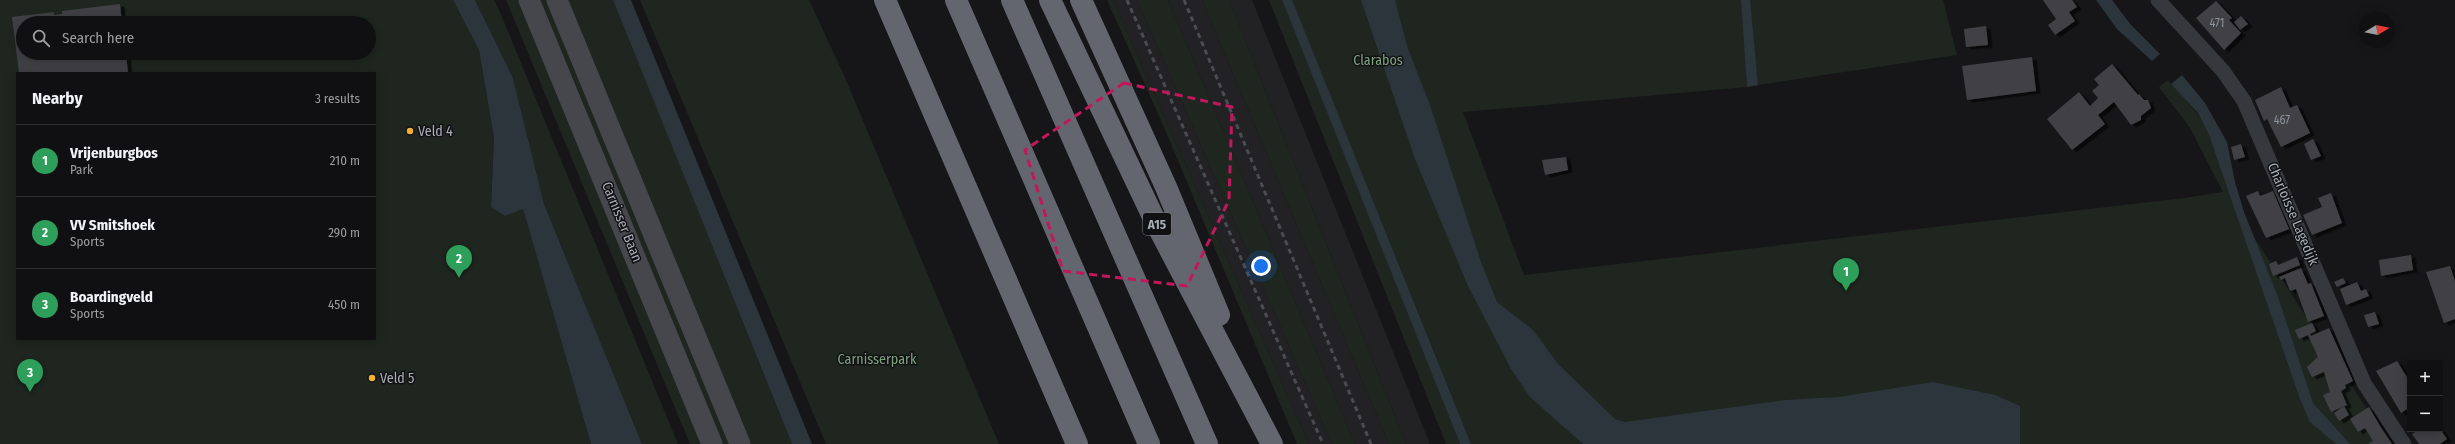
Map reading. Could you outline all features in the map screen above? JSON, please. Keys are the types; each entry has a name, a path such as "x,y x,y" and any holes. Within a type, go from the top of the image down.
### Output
{"highway":[{"path":"885,0 1077,444"},
{"path":"956,0 1149,444"},
{"path":"1012,0 1207,444"},
{"name":"A15","path":"1050,0 1157,225 1272,444"},
{"name":"A15","path":"1081,0 1166,187 1272,444"}],"main road":[{"name":"Carnisser Baan","path":"529,0 712,444"},
{"name":"Carnisser Baan","path":"557,0 740,444"}],"street":[{"name":"Charloisse Lagedijk","path":"2158,0 2223,71 2244,101 2364,383 2404,444"}],"highlighted area":[{"path":"1124,83 1232,107 1229,200 1187,286 1063,271 1025,150"}],"shaded area":[{"path":"453,0 475,0 513,78 544,204 642,444 591,444 523,209 505,216 491,207 494,138 479,50"},
{"path":"613,0 631,0 812,444 792,444"},
{"path":"1113,0 1137,0 1332,444 1309,444"},
{"path":"1168,0 1202,0 1389,444 1355,444"},
{"path":"1229,0 1252,0 1430,444 1406,444"},
{"path":"1282,0 1292,0 1471,444 1460,444"},
{"path":"1361,0 1395,0 1408,49 1430,105 1481,262 1497,302 1533,330 1558,364 1615,419 1625,422 1786,400 1839,397 1933,382 1995,395 2020,406 2020,444 1583,444 1530,397 1511,369 1468,286 1415,159"},
{"path":"1741,0 1750,0 1758,85 1747,87"},
{"path":"2096,0 2112,0 2131,25 2160,54 2152,61 2117,29"},
{"path":"2182,75 2205,103 2227,142 2235,182 2244,212 2278,297 2313,403 2350,444 2336,444 2310,422 2300,399 2209,135 2198,113 2171,84"}],"green space":[{"path":"0,0 453,0 479,50 494,138 491,207 523,209 591,444 0,444"},
{"path":"475,0 494,0 500,12 678,444 642,444 544,204 513,78"},
{"path":"506,0 524,0 706,444 690,444"},
{"path":"537,0 551,0 732,444 719,444"},
{"path":"564,0 613,0 792,444 747,444"},
{"name":"Carnisserpark","path":"640,0 809,0 843,73 999,444 826,444"},
{"path":"1107,0 1113,0 1309,444 1297,444 1163,125"},
{"path":"1137,0 1168,0 1355,444 1332,444"},
{"path":"1202,0 1229,0 1406,444 1389,444"},
{"path":"1269,0 1282,0 1460,444 1446,444"},
{"name":"Clarabos","path":"1287,0 1943,0 1957,55 1758,85 1756,72 1746,74 1747,87 1463,112 1524,275 2184,198 2223,192 2190,128 2159,87 2168,80 2198,114 2209,135 2236,210 2390,444 1471,444 1342,125"}],"building":[{"path":"2043,0 2072,0 2077,7 2069,12 2075,21 2055,35 2048,25 2056,19"},
{"path":"2216,1 2232,18 2229,20 2241,33 2224,50 2196,18"},
{"path":"120,4 121,16 20,16 54,12 54,15 62,14 62,11"},
{"path":"2241,16 2248,24 2240,30 2234,22"},
{"path":"12,17 16,17 16,49"},
{"path":"1986,26 1988,45 1966,47 1964,29"},
{"path":"2032,57 2036,91 1967,100 1962,66"},
{"path":"17,60 127,60 128,72 19,72"},
{"path":"2112,64 2138,95 2139,94 2144,100 2148,100 2151,108 2141,116 2141,120 2131,125 2114,102 2098,115 2105,124 2072,150 2047,119 2079,92 2090,106 2098,98 2092,91 2099,85 2094,79"},
{"path":"2281,87 2290,108 2297,105 2310,133 2281,147 2267,119 2264,121 2255,100"},
{"path":"2313,139 2321,156 2311,160 2304,144"},
{"path":"2241,144 2245,157 2234,160 2231,147"},
{"path":"1566,157 1568,170 1545,175 1542,160"},
{"path":"2258,191 2260,196 2273,191 2289,229 2266,238 2246,196"},
{"path":"2331,193 2342,223 2312,235 2303,215 2322,207 2318,198"},
{"path":"2411,255 2413,270 2381,276 2379,260"},
{"path":"2297,257 2300,265 2273,276 2269,264 2276,261 2278,265"},
{"path":"2450,266 2455,281 2455,319 2444,323 2426,272"},
{"path":"2301,268 2308,284 2311,283 2324,316 2308,322 2296,289 2290,291 2285,278 2281,280 2279,277"},
{"path":"2343,278 2346,283 2337,287 2334,282"},
{"path":"2357,282 2361,291 2366,289 2369,296 2346,305 2340,289"},
{"path":"2375,312 2379,324 2368,327 2364,315"},
{"path":"2312,323 2316,331 2310,334 2311,336 2329,328 2353,381 2345,385 2346,388 2341,391 2347,405 2331,412 2323,395 2330,392 2324,372 2312,377 2307,367 2318,357 2308,335 2299,339 2295,330"},
{"path":"2397,361 2407,377 2407,409 2401,413 2376,371"},
{"path":"2344,406 2349,415 2339,421 2334,413"},
{"path":"2369,407 2392,444 2368,444 2373,441 2365,428 2358,432 2350,419"},
{"path":"2415,432 2442,432 2447,439 2440,444 2419,444 2412,434"}],"railway":[{"path":"1127,0 1323,444"},
{"path":"1184,0 1371,444"}],"place":[{"name":"Veld 4","path":"410,131"},
{"name":"VV Smitshoek","path":"459,278"},
{"name":"Vrijenburgbos","path":"1846,291"},
{"name":"Veld 5","path":"372,378"},
{"name":"Boardingveld","path":"30,392"}]}
